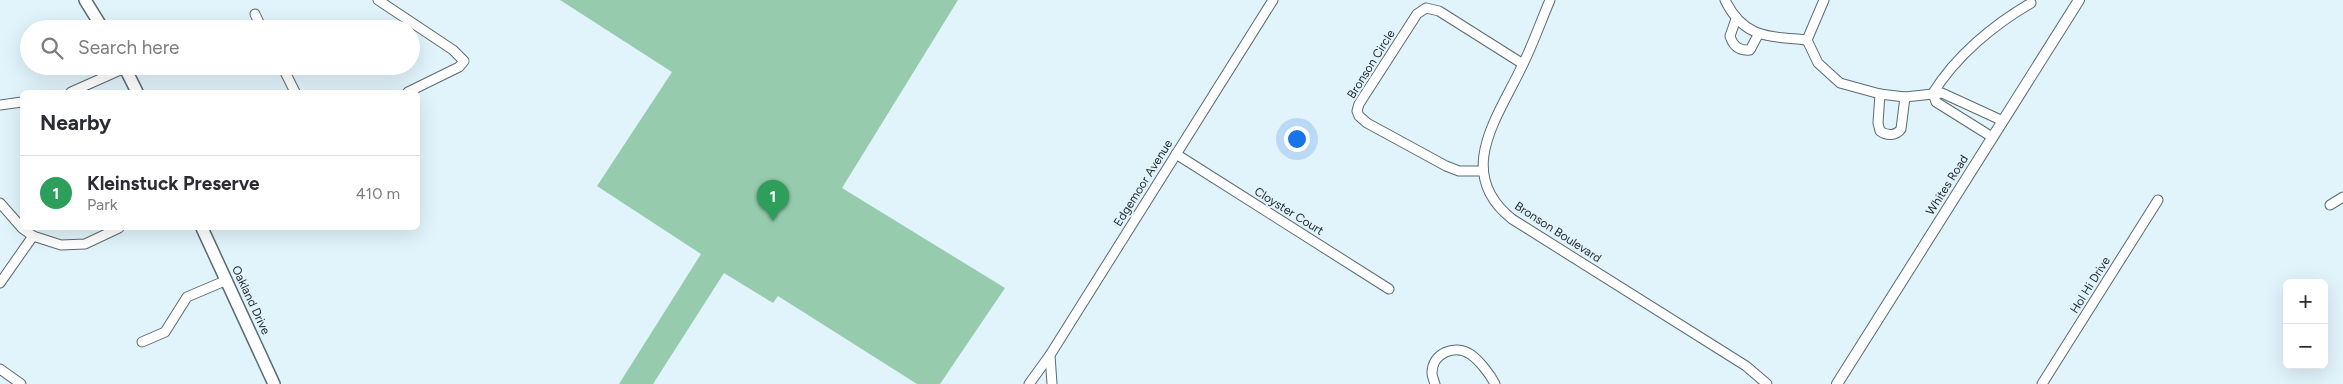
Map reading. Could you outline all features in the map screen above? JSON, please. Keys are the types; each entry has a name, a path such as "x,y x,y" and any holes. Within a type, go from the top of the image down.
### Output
{"main road":[{"path":"85,0 97,20"},
{"path":"129,75 136,90"},
{"name":"Oakland Drive","path":"203,230 274,384"}],"street":[{"path":"378,0 408,20"},
{"name":"Edgemoor Avenue","path":"1029,384 1050,355 1273,0"},
{"name":"Bronson Boulevard","path":"1550,0 1523,64 1488,134 1483,171 1491,196 1502,211 1512,219 1746,366 1767,384"},
{"path":"1725,0 1736,18 1758,35 1807,40"},
{"path":"1824,0 1807,40 1818,63 1840,83 1880,94 1905,97 1942,93 2002,120"},
{"name":"Whites Road","path":"1837,384 2079,0"},
{"path":"1933,93 1962,56 1999,24 2031,3"},
{"name":"Bronson Circle","path":"1483,171 1459,171 1446,166 1367,123 1359,116 1357,111 1359,104 1417,14 1426,8 1439,11 1523,64"},
{"path":"255,14 258,20"},
{"path":"1736,18 1730,36 1734,45 1738,48 1750,50 1758,35"},
{"path":"412,90 459,68 464,61 453,50 420,28"},
{"path":"76,90 108,75"},
{"path":"286,75 294,90"},
{"path":"1933,93 1936,102 1992,137"},
{"path":"1880,94 1878,126 1880,131 1887,134 1896,134 1901,129 1905,97"},
{"path":"0,105 20,102"},
{"name":"Cloyster Court","path":"1176,154 1389,289"},
{"path":"2330,205 2343,197"},
{"name":"Hol Hi Drive","path":"2042,384 2158,200"},
{"path":"0,203 20,226"},
{"path":"25,230 46,242 73,246 86,244 115,230"},
{"path":"0,283 33,236"},
{"path":"142,342 165,332 187,297 227,280"},
{"path":"1435,384 1432,373 1435,362 1444,352 1455,348 1470,354 1495,384"},
{"path":"1050,355 1052,384"},
{"path":"0,370 22,384"}],"green space":[{"path":"560,0 958,0 842,188 1005,288 940,384 917,384 778,296 773,303 724,273 653,384 619,384 701,254 597,186 672,72"}],"place":[{"name":"Kleinstuck Preserve","path":"773,221"}]}
